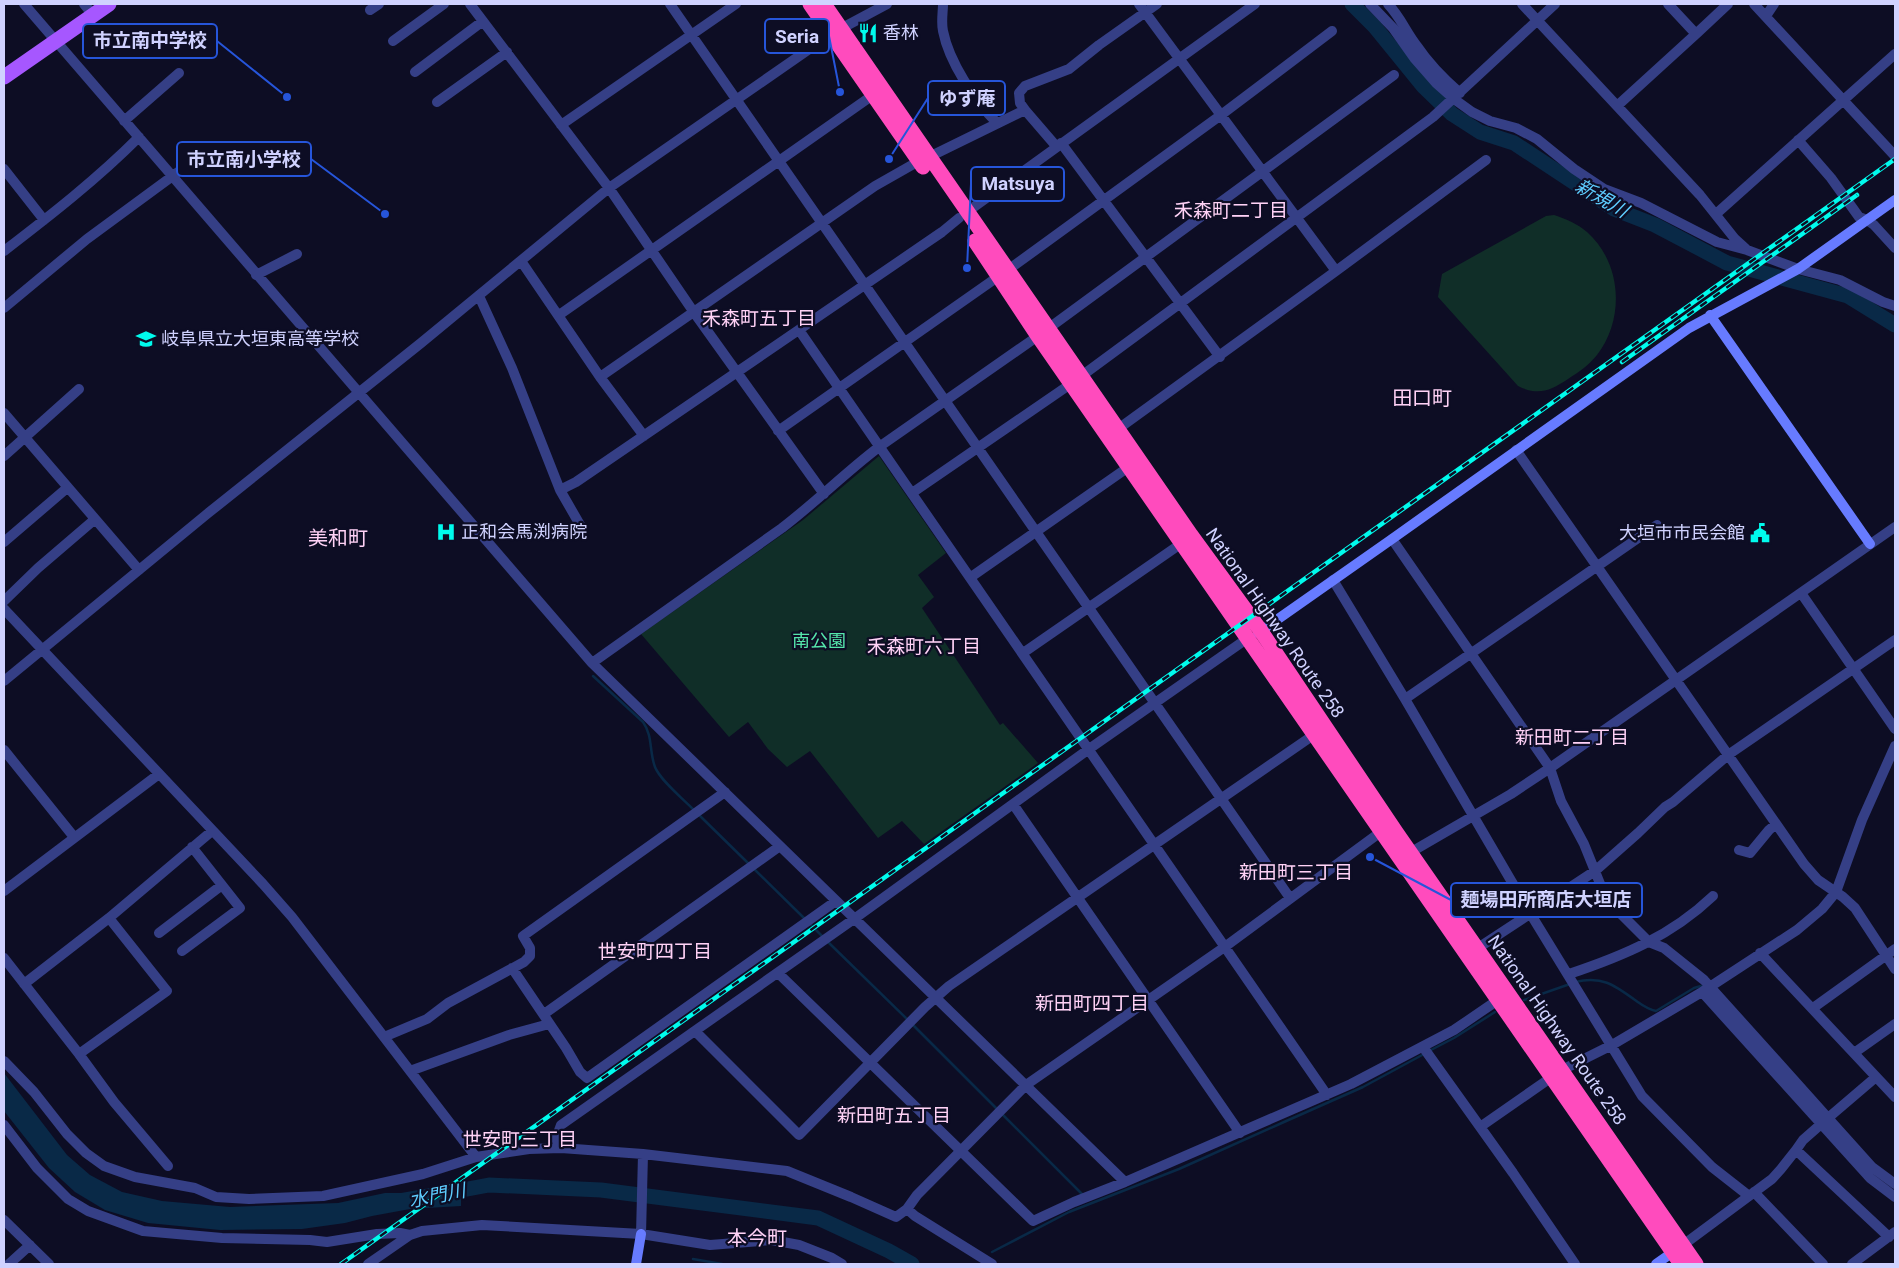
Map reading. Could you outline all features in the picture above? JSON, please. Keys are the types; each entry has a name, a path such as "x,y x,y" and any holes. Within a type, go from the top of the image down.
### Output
{"highway":[{"name":"National Highway Route 258","path":"810,4 836,31 1077,379 1130,466 1182,543 1254,635 1406,855 1498,1000 1557,1074"},
{"name":"National Highway Route 258","path":"824,4 836,31 873,95 924,159"},
{"name":"National Highway Route 258","path":"1077,379 1118,429 1191,536 1316,734 1382,831 1406,855 1478,948 1557,1074 1679,1254 1696,1264"}],"main road":[{"path":"4,77 56,41 88,10 109,4"}],"street":[{"path":"24,4 592,663 1125,1182"},
{"path":"370,10 379,4"},
{"path":"393,41 444,4"},
{"path":"470,4 609,188 693,311 824,494"},
{"path":"670,4 1290,898"},
{"path":"561,124 736,4"},
{"path":"4,681 479,296 609,188 836,31 887,4"},
{"path":"943,4 942,30 950,54 970,90 997,123"},
{"path":"1157,4 1142,8 1069,69 1025,86 1019,93 1020,103 1059,145 1104,200 1220,357"},
{"path":"560,490 576,482 942,232 1255,4"},
{"path":"1370,4 1394,28 1436,83 1472,112 1490,121 1516,128 1537,139 1574,169 1604,189 1641,203 1717,242 1840,280 1883,302 1895,306"},
{"path":"1388,4 1400,17 1416,46 1455,97"},
{"path":"1522,4 1747,250"},
{"path":"912,493 1077,379 1437,114 1555,4"},
{"path":"1668,4 1696,34"},
{"path":"1617,106 1728,4"},
{"path":"1754,4 1895,156"},
{"path":"1766,16 1774,4"},
{"path":"1142,8 1336,272"},
{"path":"415,72 483,21"},
{"path":"778,431 1003,273 1332,31"},
{"path":"437,102 507,52"},
{"path":"1716,214 1895,54"},
{"path":"124,121 179,73"},
{"path":"592,663 732,565 805,510 856,464 879,447 1044,332 1394,75"},
{"path":"559,314 873,95"},
{"path":"600,377 875,186 924,159 1025,110"},
{"path":"4,251 106,169 139,137"},
{"path":"1798,140 1831,178 1859,217 1867,220 1895,248"},
{"path":"4,308 87,239 208,150"},
{"path":"1118,429 1220,357 1486,160"},
{"path":"4,169 44,220"},
{"path":"561,1148 556,1140 561,1125 854,919 1089,749 1392,539 1689,328 1798,268 1895,200"},
{"path":"256,275 297,254"},
{"path":"521,261 559,314 600,377 644,436"},
{"path":"479,296 512,368 560,490 583,530"},
{"path":"1710,315 1870,544"},
{"path":"799,330 1156,844 1327,1095"},
{"path":"4,456 79,389"},
{"path":"4,413 94,520 139,570"},
{"path":"1516,450 1598,565 1676,681 1804,864 1818,880 1855,908 1895,969"},
{"path":"971,578 1130,466"},
{"path":"4,542 67,488"},
{"path":"4,601 38,568 94,520"},
{"path":"1405,699 1657,525"},
{"path":"1406,855 1473,817 1550,768 1895,527"},
{"path":"1392,539 1550,768 1561,801 1584,844 1604,891 1620,913 1649,942 1664,948 1681,960 1824,1121 1870,1178 1895,1197"},
{"path":"1023,653 1182,543"},
{"path":"1333,580 1530,913 1642,1096 1712,1167 1751,1194 1823,1264"},
{"path":"1801,593 1895,729"},
{"path":"4,609 292,917 476,1157"},
{"path":"1478,948 1595,871 1665,807 1728,755 1895,640"},
{"path":"695,1031 799,1134 936,997 1316,734"},
{"path":"1480,1127 1557,1074 1612,1045 1706,990 1797,930 1822,909 1836,892 1862,820 1895,746"},
{"path":"4,750 74,837"},
{"path":"4,891 159,774"},
{"path":"384,1037 427,1019 448,1003 524,962 530,956 530,948 523,936 725,792"},
{"path":"1013,804 1240,1132"},
{"path":"1739,850 1750,853 1776,824"},
{"path":"24,984 109,918 212,830"},
{"path":"4,1061 34,1092 67,1134 86,1153 104,1166 135,1177 179,1184 216,1197 249,1199 323,1196 423,1174 476,1157 529,1149 561,1148 787,1171 896,1217 907,1209 917,1195 1026,1085 1226,946 1382,831"},
{"path":"410,1071 547,1019 780,846"},
{"path":"182,951 240,908 192,847"},
{"path":"159,933 222,885"},
{"path":"1568,974 1606,962 1676,928 1714,896"},
{"path":"512,968 580,1072 587,1078 836,901"},
{"path":"79,1054 168,991 109,918"},
{"path":"1813,1008 1895,949"},
{"path":"1760,953 1895,1097"},
{"path":"4,958 114,1102 168,1166"},
{"path":"778,973 1033,1222 1074,1202 1327,1095 1454,1030 1498,1000"},
{"path":"1854,1053 1895,1024"},
{"path":"1423,1046 1575,1264"},
{"path":"1656,1264 1679,1254 1781,1170 1796,1150 1824,1121 1876,1077"},
{"path":"1824,1121 1872,1167 1895,1184"},
{"path":"4,1125 37,1168 68,1199 88,1212 144,1231 222,1238 327,1242 377,1234 400,1233 410,1235"},
{"path":"1796,1150 1892,1235 1852,1264"},
{"path":"636,1264 641,1230 644,1157"},
{"path":"907,1209 915,1216 992,1264"},
{"path":"4,1220 50,1264"},
{"path":"368,1264 410,1235 422,1231 482,1225 641,1230 710,1245 772,1240 798,1245 832,1258 842,1264"},
{"path":"9,1264 30,1245"}],"green space":[{"path":"1554,215 1580,227 1599,245 1613,275 1616,292 1615,308 1612,325 1606,341 1591,362 1555,387 1544,391 1532,391 1518,386 1438,297 1442,274 1546,216"},
{"name":"南公園","path":"879,456 946,553 918,575 934,597 922,608 1000,725 1003,723 1038,763 924,844 902,821 878,838 810,751 787,767 768,749 748,722 729,737 641,634 803,520"}],"water":[{"name":"水門川","path":"4,1073 67,1155 90,1175 122,1192 162,1201 230,1207 338,1203 385,1193 401,1193 430,1188 461,1188 461,1206 410,1209 345,1223 302,1229 220,1230 148,1223 105,1210 75,1192 49,1168 4,1111"}],"waterway":[{"name":"新規川","path":"1352,4 1375,27 1423,86 1452,114 1480,132 1514,143 1614,209 1655,225 1727,263 1848,296 1895,325"},
{"path":"593,676 643,722 650,738 655,767 667,783 694,810"},
{"path":"698,814 749,864"},
{"path":"753,868 804,918"},
{"path":"810,924 824,938"},
{"path":"828,942 908,1020"},
{"path":"1575,982 1593,980 1607,983 1645,1007 1656,1011 1694,988 1703,987"},
{"path":"1524,1000 1570,984"},
{"path":"1429,1051 1454,1038 1495,1012"},
{"path":"912,1024 998,1110"},
{"path":"992,1252 1069,1212 1179,1169 1363,1087 1424,1054"},
{"path":"1002,1114 1083,1195"},
{"name":"水門川","path":"441,1194 489,1185 601,1190 818,1218 889,1251 912,1264"},
{"path":"693,1259 722,1264"}],"railway":[{"path":"341,1264 1895,159"},
{"path":"1622,362 1857,195"}],"place":[{"name":"香林","path":"868,33"},
{"name":"Seria","path":"840,92"},
{"name":"市立南中学校","path":"287,97"},
{"name":"ゆず庵","path":"889,159"},
{"name":"市立南小学校","path":"385,214"},
{"name":"Matsuya","path":"967,268"},
{"name":"岐阜県立大垣東高等学校","path":"146,339"},
{"name":"正和会馬渕病院","path":"446,532"},
{"name":"大垣市市民会館","path":"1760,533"},
{"name":"麺場田所商店大垣店","path":"1370,857"}],"district":[{"name":"禾森町二丁目","path":"1231,210"},
{"name":"禾森町五丁目","path":"759,318"},
{"name":"田口町","path":"1422,398"},
{"name":"美和町","path":"338,538"},
{"name":"禾森町六丁目","path":"924,646"},
{"name":"新田町二丁目","path":"1572,737"},
{"name":"新田町三丁目","path":"1296,872"},
{"name":"世安町四丁目","path":"655,951"},
{"name":"新田町四丁目","path":"1092,1003"},
{"name":"新田町五丁目","path":"894,1115"},
{"name":"世安町三丁目","path":"520,1139"},
{"name":"本今町","path":"757,1238"}]}
